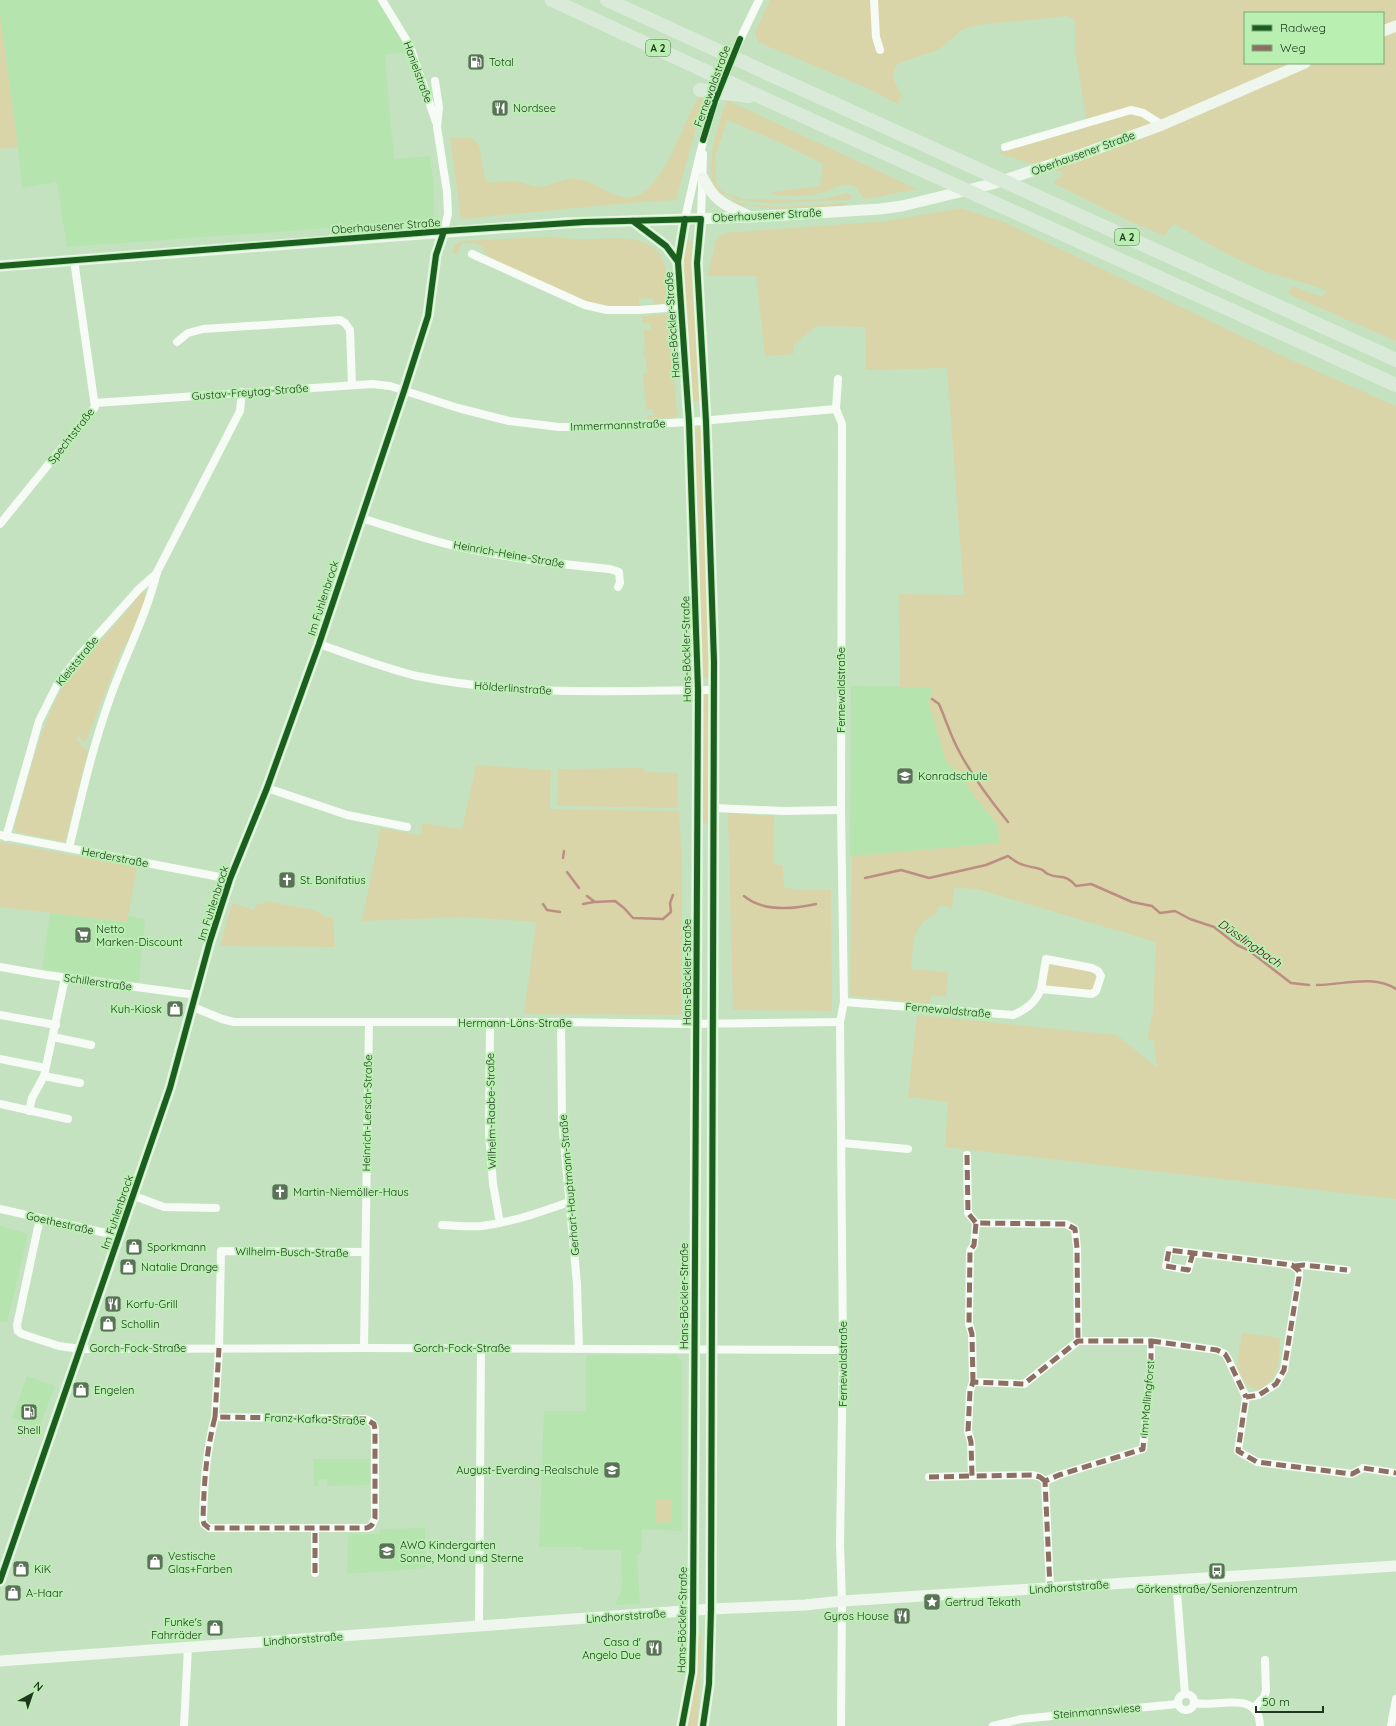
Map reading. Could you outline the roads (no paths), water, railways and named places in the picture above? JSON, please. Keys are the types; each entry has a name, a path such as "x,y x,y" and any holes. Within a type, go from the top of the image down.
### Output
{"highway":[{"name":"A 2","path":"552,0 763,98 1396,385"},
{"name":"A 2","path":"607,0 622,4 1396,360"},
{"path":"700,90 763,98"}],"main road":[{"path":"1384,31 1396,26"},
{"name":"Oberhausener Straße","path":"0,266 566,223 752,217 880,209 917,203 992,184 1044,167 1162,125 1303,64"},
{"path":"703,178 710,192 717,199 726,205 752,217"},
{"name":"Hans-Böckler-Straße","path":"682,1726 692,1672 693,1611 698,690 689,422 678,262 685,219"},
{"path":"701,219 697,263 706,421 714,690 711,1609 709,1684 703,1726"},
{"path":"633,221 666,246 678,262"},
{"name":"Im Fuhlenbrock","path":"0,1581 173,1080 210,941 230,879 267,788 319,644 404,390 428,316 436,255 444,232"},
{"name":"Lindhorststraße","path":"0,1661 711,1609 805,1605 842,1601 1396,1566"}],"street":[{"name":"Hanielstraße","path":"382,0 410,46 437,127 447,192 448,214 444,232"},
{"name":"Fernewaldstraße","path":"685,219 703,140 715,101 740,39 759,0"},
{"path":"874,0 876,37 880,50"},
{"name":"Hanielstraße","path":"435,81 439,107 437,127"},
{"path":"1006,147 1131,110 1143,113 1162,125"},
{"name":"Fernewaldstraße","path":"701,219 703,140"},
{"path":"472,254 585,305 607,310 680,307"},
{"name":"Spechtstraße","path":"0,524 95,407 74,260"},
{"path":"177,342 188,333 203,329 340,320 345,323 350,330 352,385"},
{"name":"Fernewaldstraße","path":"838,379 836,409 842,424 841,810 844,1002 840,1022 843,1350 840,1544 842,1601 841,1726"},
{"name":"Gustav-Freytag-Straße","path":"95,402 352,385 382,385 404,390"},
{"name":"Immermannstraße","path":"404,390 484,415 524,424 559,427 589,427 706,421 836,409"},
{"name":"Kleiststraße","path":"69,848 87,769 120,669 151,597 157,572 240,411 242,392"},
{"name":"Heinrich-Heine-Straße","path":"361,518 429,539 478,551 543,562 610,569 619,572 620,583 618,587"},
{"name":"Kleiststraße","path":"3,836 39,721 58,683 96,637 157,572"},
{"name":"Hölderlinstraße","path":"319,644 401,672 470,685 534,690 714,690"},
{"path":"267,788 347,815 407,827"},
{"path":"714,808 783,811 841,810"},
{"name":"Herderstraße","path":"3,836 230,879"},
{"name":"Fernewaldstraße","path":"844,1002 1013,1016 1028,1009 1037,998 1041,989 1046,959 1092,968 1098,971 1101,976 1096,991 1092,994 1041,989"},
{"name":"Schillerstraße","path":"0,967 65,978 196,995"},
{"path":"29,1111 32,1098 45,1072 65,978"},
{"name":"Hermann-Löns-Straße","path":"193,1007 222,1019 234,1022 561,1022 713,1024 840,1022"},
{"path":"0,1015 56,1025"},
{"name":"Heinrich-Lersch-Straße","path":"364,1348 364,1252 369,1022"},
{"name":"Gerhart-Hauptmann-Straße","path":"561,1022 562,1120 577,1284 579,1349"},
{"name":"Wilhelm-Raabe-Straße","path":"490,1023 490,1135 493,1184 500,1223"},
{"path":"53,1037 91,1045"},
{"path":"0,1059 80,1083"},
{"path":"0,1104 68,1119"},
{"path":"842,1143 908,1149"},
{"path":"967,1155 968,1213 976,1223 974,1245 970,1251 969,1324 972,1334 973,1382 970,1391 968,1431 971,1442 972,1476"},
{"path":"134,1196 164,1207 216,1208"},
{"path":"442,1225 481,1226 500,1223 518,1219 569,1202"},
{"name":"Goethestraße","path":"0,1209 120,1236"},
{"path":"40,1218 17,1325 18,1331 22,1334 59,1346 81,1349"},
{"path":"976,1223 1066,1224 1075,1229 1077,1248 1078,1341"},
{"name":"Wilhelm-Busch-Straße","path":"220,1348 220,1251 364,1252"},
{"path":"1193,1253 1295,1266 1304,1264 1347,1270"},
{"path":"1246,1397 1260,1395 1276,1384 1284,1370 1299,1277 1299,1271 1295,1266"},
{"path":"973,1382 1024,1384 1078,1341 1151,1341 1217,1350 1225,1354 1246,1397 1238,1451 1257,1462 1352,1474 1362,1468 1396,1473"},
{"name":"Im Mallingforst","path":"1046,1481 1059,1475 1142,1449 1151,1360 1151,1341"},
{"name":"Franz-Kafka-Straße","path":"215,1417 365,1419 374,1424 374,1523 370,1527 366,1528 315,1529 209,1528 204,1524 204,1474 207,1462 207,1452 215,1417 220,1348"},
{"path":"479,1626 481,1348"},
{"name":"Gorch-Fock-Straße","path":"81,1349 481,1348 843,1350"},
{"path":"929,1477 1032,1475 1040,1477 1046,1481 1050,1588"},
{"path":"315,1529 315,1573"},
{"path":"1176,1580 1185,1694"},
{"path":"184,1726 188,1648"},
{"path":"1260,1726 1260,1719 1254,1708 1264,1697 1266,1691 1265,1660"},
{"path":"1178,1704 1180,1696 1185,1694 1192,1696 1194,1703"},
{"path":"1391,1726 1396,1699"},
{"name":"Steinmannswiese","path":"993,1726 1021,1719 1178,1704 1182,1709 1188,1710 1194,1703 1241,1702 1254,1708"}],"waterway":[{"path":"932,699 939,704 954,741 970,771 1008,822"},
{"name":"Düsslingbach","path":"563,858 564,851"},
{"name":"Düsslingbach","path":"865,878 901,870 929,878 986,865 1008,856 1020,864 1041,869 1052,876 1068,879 1076,886 1091,884 1132,902 1152,906 1160,913 1175,911 1190,919 1214,927 1237,945 1248,950 1291,983 1309,985"},
{"name":"Düsslingbach","path":"567,872 579,888"},
{"name":"Düsslingbach","path":"587,896 595,902 615,901 633,918 663,919 671,912 670,903 673,895"},
{"name":"Düsslingbach","path":"744,896 760,905 769,907 789,908 816,904"},
{"path":"583,904 594,902"},
{"path":"543,904 547,910 560,912"},
{"name":"Düsslingbach","path":"1317,985 1368,981 1378,982 1396,989"}],"place":[{"name":"Total","path":"476,62"},
{"name":"Nordsee","path":"500,108"},
{"name":"Konradschule","path":"905,776"},
{"name":"St. Bonifatius","path":"287,880"},
{"name":"Netto Marken-Discount","path":"83,935"},
{"name":"Kuh-Kiosk","path":"175,1009"},
{"name":"Martin-Niemöller-Haus","path":"280,1192"},
{"name":"Sporkmann","path":"134,1247"},
{"name":"Natalie Drange","path":"128,1267"},
{"name":"Korfu-Grill","path":"113,1304"},
{"name":"Schollin","path":"108,1324"},
{"name":"Engelen","path":"81,1390"},
{"name":"Shell","path":"29,1412"},
{"name":"August-Everding-Realschule","path":"612,1470"},
{"name":"AWO Kindergarten Sonne, Mond und Sterne","path":"387,1551"},
{"name":"Vestische Glas+Farben","path":"155,1562"},
{"name":"KiK","path":"21,1569"},
{"name":"Görkenstraße/Seniorenzentrum","path":"1217,1571"},
{"name":"A-Haar","path":"13,1593"},
{"name":"Gertrud Tekath","path":"932,1602"},
{"name":"Gyros House","path":"902,1616"},
{"name":"Funke's Fahrräder","path":"215,1628"},
{"name":"Casa d' Angelo Due","path":"654,1648"}]}
